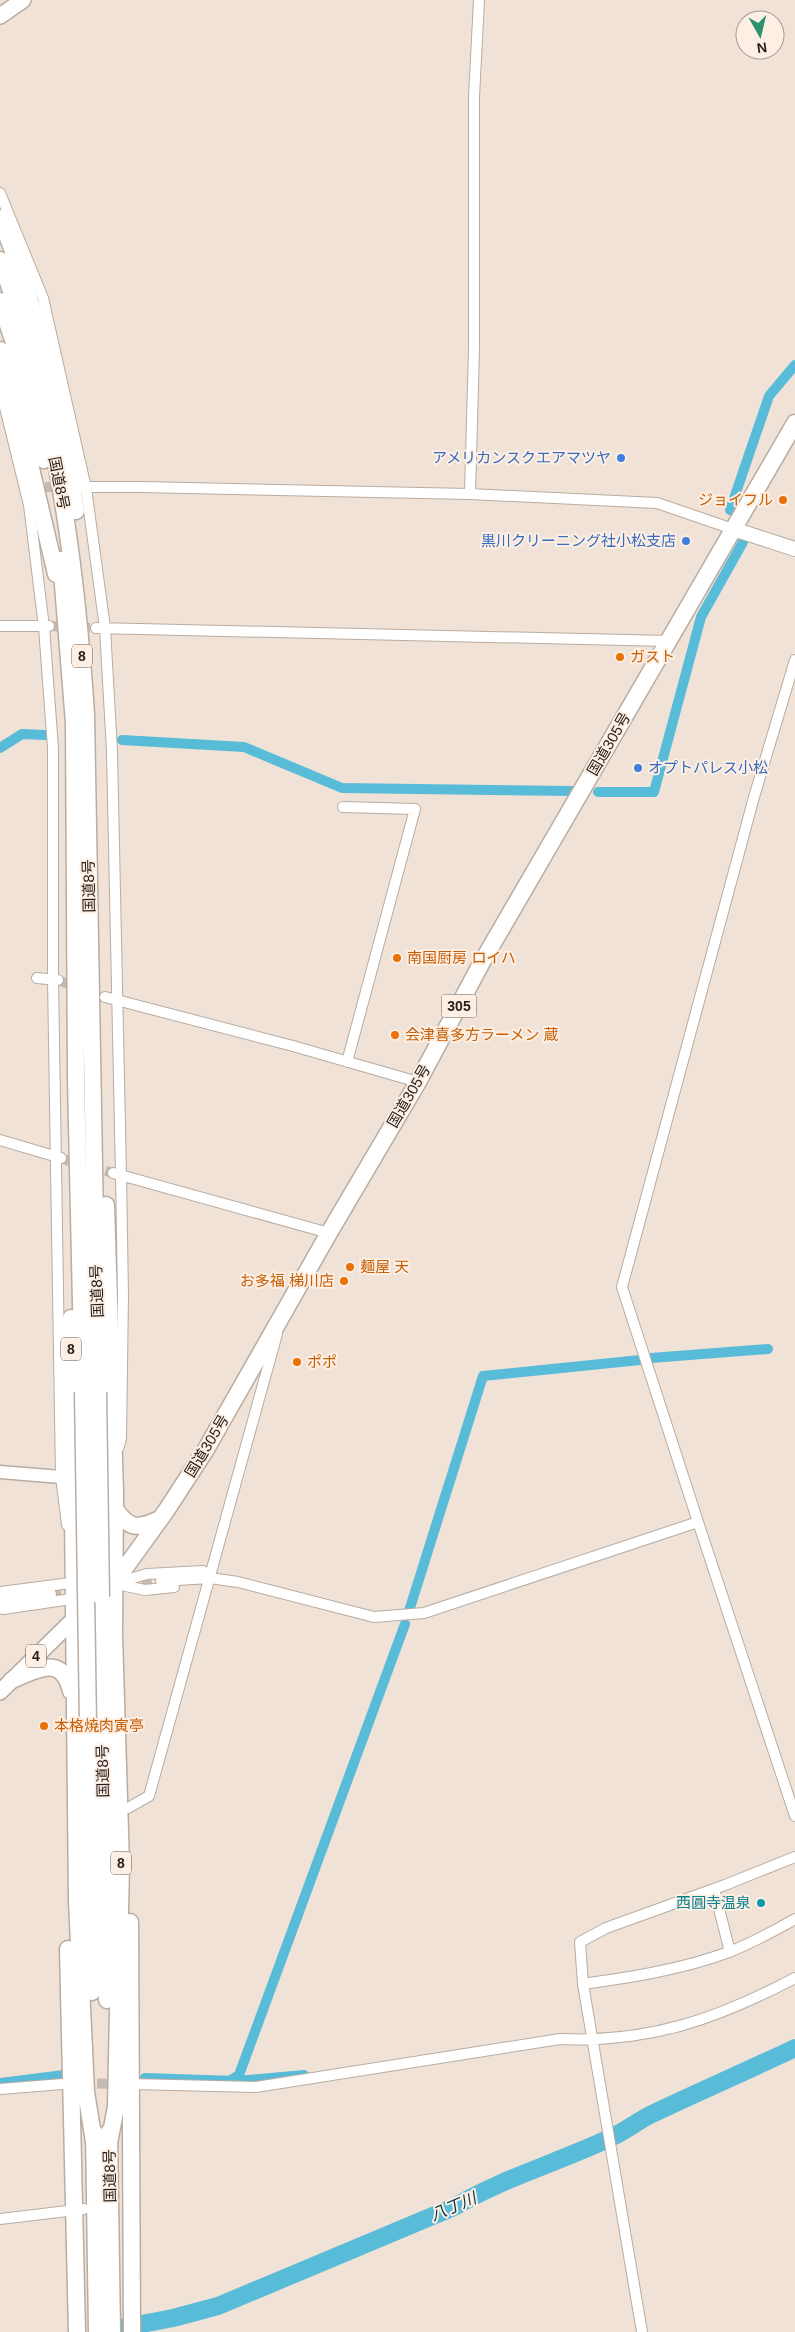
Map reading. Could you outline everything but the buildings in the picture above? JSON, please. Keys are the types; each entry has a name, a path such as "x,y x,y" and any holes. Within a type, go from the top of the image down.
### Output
{"highway":[{"name":"8","path":"0,218 28,293 66,444 85,597 80,617"},
{"name":"国道8号","path":"0,260 40,385 64,504 80,617 86,714 92,1061 91,1392 104,2296 97,2332"},
{"name":"国道8号","path":"0,300 33,412 53,501 67,631 74,723 76,1080 91,1392"},
{"name":"8","path":"0,350 24,439 56,575 67,631"},
{"name":"国道305号","path":"73,1620 114,1583 160,1519 205,1451 329,1233 418,1082 482,962 795,423"},
{"name":"8","path":"92,1061 105,1194 115,1468 114,1635 121,1865 116,2107 102,2142"},
{"name":"8","path":"76,1080 69,1095 72,1601 77,1900 86,2092 102,2142"},
{"path":"115,1509 123,1521 132,1526 143,1527 160,1519"},
{"path":"114,1635 124,1664 128,1808 127,1936 131,2084 127,2203 132,2332"},
{"path":"12,1680 51,1667 60,1669 68,1680 74,1706 66,1734 65,1749 79,2209 77,2332"},
{"name":"国道8号","path":"104,2296 112,2332"}],"main road":[{"path":"0,16 23,0"},
{"path":"733,529 795,549"},
{"name":"4","path":"0,1692 73,1620"}],"street":[{"path":"470,494 474,349 474,97 479,0"},
{"path":"0,193 43,298 81,487 101,628 112,751 117,1174 123,1296 121,1438 115,1468"},
{"path":"0,387 26,487 47,627 53,748 60,1158 60,1477 72,1548"},
{"path":"81,487 470,494 658,503 733,529"},
{"path":"0,626 47,627"},
{"path":"101,628 669,640"},
{"path":"795,660 752,806 622,1287 795,1816"},
{"path":"343,807 415,809 347,1062"},
{"path":"36,978 56,980"},
{"path":"105,997 418,1082"},
{"path":"0,1140 60,1158"},
{"path":"117,1174 329,1233"},
{"path":"128,1808 149,1796 280,1322"},
{"path":"0,1472 60,1477"},
{"path":"161,1581 210,1578 238,1582 374,1617 424,1613 698,1522"},
{"path":"0,1607 3,1609 72,1601 114,1583 147,1574 203,1571 210,1578"},
{"path":"0,1592 72,1582 114,1583 145,1590 202,1585 210,1578"},
{"path":"0,1600 51,1594"},
{"path":"642,2332 583,1984 580,1942 606,1928 714,1889 795,1856"},
{"path":"714,1889 730,1952"},
{"path":"583,1984 638,1976 730,1952 795,1919"},
{"path":"131,2084 256,2087 424,2062 560,2039 594,2041 655,2032 696,2022 751,2001 795,1978"},
{"path":"0,2089 76,2083"},
{"path":"0,2219 79,2209"}],"waterway":[{"path":"730,510 769,396 795,365"},
{"path":"598,792 654,792 701,617 743,542"},
{"path":"0,748 22,734 45,735"},
{"path":"122,740 244,747 342,788 572,791"},
{"path":"651,1358 768,1349"},
{"path":"409,1611 483,1376 640,1360"},
{"path":"229,2081 239,2075 405,1624"},
{"name":"八丁川","path":"100,2332 173,2318 218,2306 454,2207 492,2187 591,2147 615,2136 650,2115 795,2048"},
{"path":"0,2083 64,2075"},
{"path":"145,2078 236,2081 304,2075"}],"tunnel":[{"path":"30,487 65,487"},
{"path":"50,626 96,628"},
{"path":"60,981 105,997"},
{"path":"62,1159 113,1173"},
{"path":"127,1585 161,1581"},
{"path":"51,1594 78,1591"},
{"path":"82,2083 120,2084"}],"place":[{"name":"アメリカンスクエアマツヤ","path":"621,458"},
{"name":"ジョイフル","path":"783,500"},
{"name":"黒川クリーニング社小松支店","path":"686,541"},
{"name":"ガスト","path":"620,657"},
{"name":"オプトパレス小松","path":"638,768"},
{"name":"南国厨房 ロイハ","path":"397,958"},
{"name":"会津喜多方ラーメン 蔵","path":"395,1035"},
{"name":"麺屋 天","path":"350,1267"},
{"name":"お多福 梯川店","path":"344,1281"},
{"name":"ポポ","path":"297,1362"},
{"name":"本格焼肉寅亭","path":"44,1726"},
{"name":"西圓寺温泉","path":"761,1903"}]}
